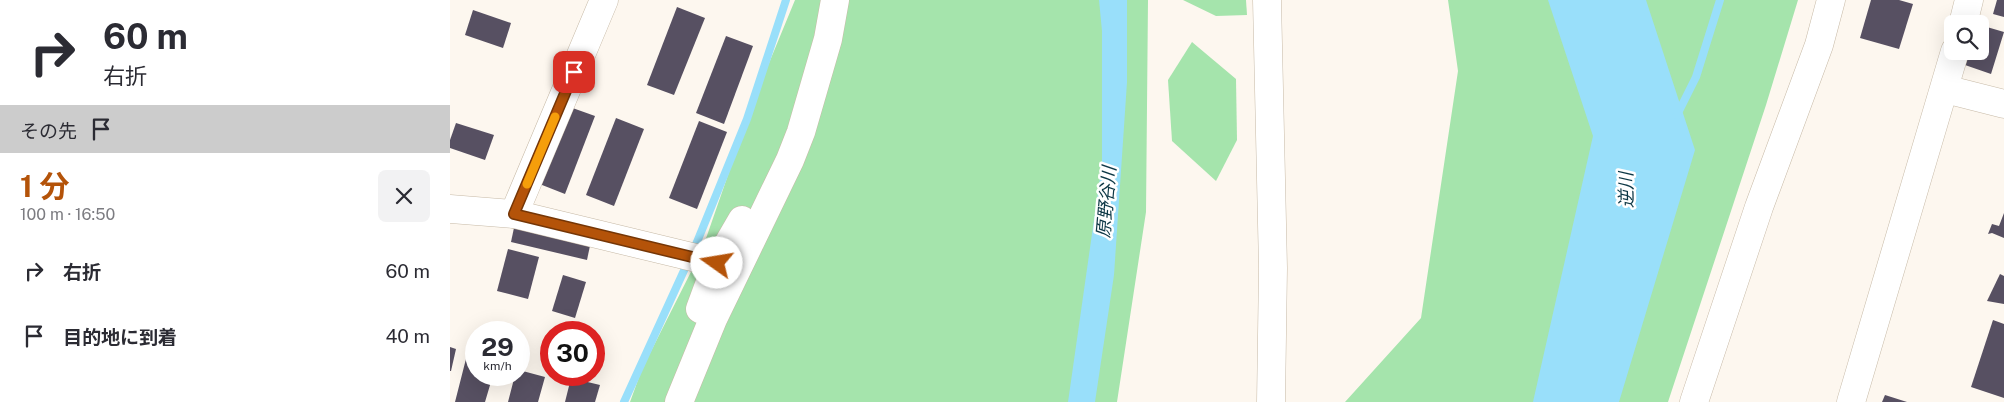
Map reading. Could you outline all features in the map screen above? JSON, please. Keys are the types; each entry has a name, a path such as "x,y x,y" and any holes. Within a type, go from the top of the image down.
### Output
{"street":[{"path":"514,214 604,0"},
{"path":"821,0 828,40"},
{"path":"680,402 713,319 790,160 801,132 828,40 835,0"},
{"path":"1267,0 1273,268 1271,402"},
{"path":"1694,402 1759,207 1819,45 1831,0"},
{"path":"1965,15 1969,0"},
{"path":"1851,402 1953,60"},
{"path":"1945,89 2004,104"},
{"path":"675,402 681,358 717,263 767,179 790,160"},
{"path":"450,209 514,214 717,263"}],"green space":[{"path":"795,0 1148,0 1146,212 1117,402 630,402 642,369 702,250 755,97"},
{"path":"1183,0 1246,0 1247,15 1216,16"},
{"path":"1448,0 1798,0 1766,105 1668,402 1345,402 1421,318 1458,71"},
{"path":"1192,42 1236,79 1237,140 1216,181 1172,141 1168,80"}],"water":[{"name":"原野谷川","path":"1099,0 1127,0 1127,82 1114,275 1095,402 1068,402 1102,164 1102,31"},
{"name":"逆川","path":"1548,0 1646,0 1695,150 1619,402 1533,402 1593,136"}],"building":[{"path":"1871,0 1899,0 1913,4 1899,49 1860,38"},
{"path":"1997,0 2004,0 2004,17 1993,14"},
{"path":"677,7 705,18 674,95 647,85"},
{"path":"473,10 511,23 503,48 465,35"},
{"path":"1989,28 2004,32 1991,74 1965,65 1966,60 1989,60"},
{"path":"726,36 753,46 724,124 696,113"},
{"path":"567,106 595,116 565,194 537,183"},
{"path":"616,118 644,129 614,206 586,195"},
{"path":"699,121 727,132 697,209 669,198"},
{"path":"456,123 494,135 485,160 450,148 450,140"},
{"path":"2004,213 2004,238 1992,233 1988,234 1992,224 1999,226"},
{"path":"515,223 591,241 587,260 511,242"},
{"path":"508,249 539,257 528,299 497,291"},
{"path":"2000,274 2004,276 2004,304 1987,301"},
{"path":"563,275 586,282 575,318 552,311"},
{"path":"1993,320 2004,324 2004,398 1971,387"},
{"path":"450,347 456,349 451,371 450,371"},
{"path":"465,363 465,386 490,386 485,402 455,402"},
{"path":"530,373 540,376 540,386 542,386 538,402 508,402 512,386 530,386"},
{"path":"569,386 600,386 595,402 565,402"},
{"path":"1885,395 1907,402 1882,402"}],"waterway":[{"path":"624,402 697,242 747,119 786,0"},
{"path":"1677,115 1696,77 1720,0"}],"slow traffic":[{"path":"527,184 555,117"}],"route":[{"path":"574,72 514,214 717,263"}]}
